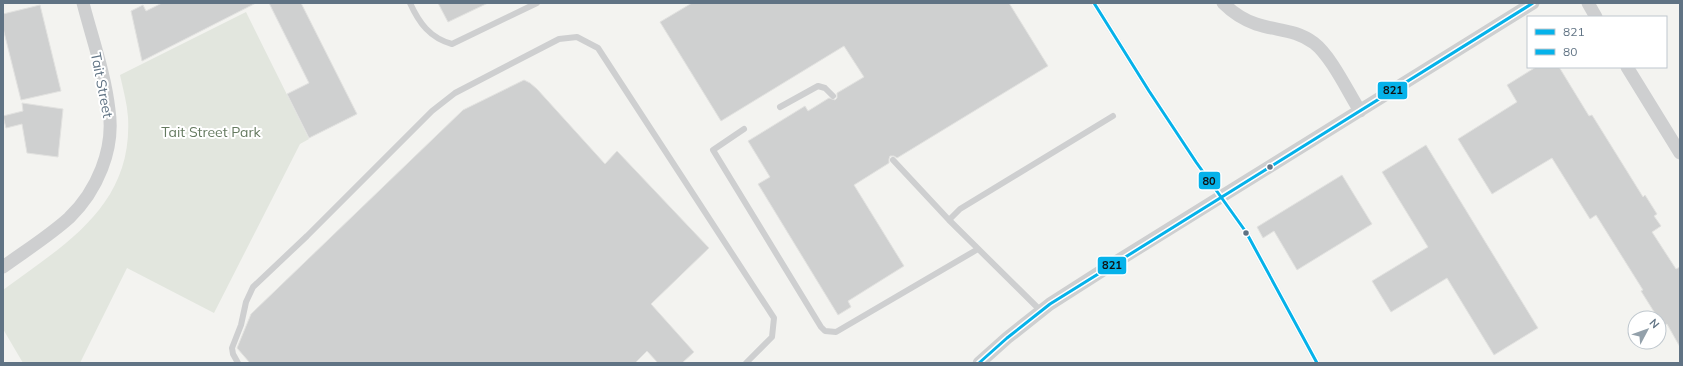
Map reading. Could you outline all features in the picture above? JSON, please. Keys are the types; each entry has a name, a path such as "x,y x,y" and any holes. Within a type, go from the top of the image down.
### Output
{"street":[{"name":"Tait Street","path":"3,267 69,217 88,194 103,165 110,132 110,111 83,3"},
{"path":"1223,3 1245,19 1257,24 1294,32 1314,43 1329,61 1360,111"},
{"path":"979,363 1041,311 1110,265 1533,3"},
{"path":"1588,3 1595,16"},
{"path":"1628,68 1680,153"}],"lane":[{"path":"410,3 419,22 428,31 452,44 538,3"},
{"path":"1094,3 1149,91 1246,232 1317,363"},
{"path":"238,363 233,354 232,348 241,325 246,302 253,287 307,236 432,111 455,93 560,39 576,37 598,48 774,318 772,337 746,363"},
{"path":"780,107 818,86 825,88 833,96"},
{"path":"949,220 960,209 1113,116"},
{"path":"744,129 713,150 821,327 825,331 836,332 978,249"},
{"path":"893,160 949,220 1041,311"}],"green space":[{"name":"Tait Street Park","path":"246,12 309,139 300,144 214,313 127,268 80,363 23,363 3,329 3,290 71,239 91,220 107,199 119,175 127,148 128,117 120,75"}],"building":[{"path":"162,3 256,3 142,61 131,11 143,5 146,11"},
{"path":"269,3 301,3 357,114 309,138 287,94 309,83"},
{"path":"438,3 488,3 448,22"},
{"path":"692,3 1009,3 1048,66 897,158 890,156 889,163 854,185 904,266 848,301 851,307 838,315 758,184 770,177 748,141 805,106 808,111 829,98 835,100 837,98 837,93 864,77 844,46 721,121 660,22"},
{"path":"40,5 61,91 21,100 3,28 3,14"},
{"path":"1534,68 1560,68 1589,116 1592,115 1643,197 1645,195 1657,214 1654,216 1661,226 1652,232 1676,269 1680,267 1680,347 1667,324 1667,310 1653,310 1641,291 1643,290 1596,215 1590,219 1552,158 1492,194 1458,139 1517,102 1507,85"},
{"path":"524,80 537,89 605,164 617,151 709,248 651,304 694,352 682,363 658,363 647,351 635,363 250,363 237,348 251,314 463,110"},
{"path":"22,103 63,109 58,157 27,153 22,124 6,128 3,116 23,111"},
{"path":"1426,145 1538,328 1494,355 1447,278 1391,312 1372,281 1428,247 1382,172"},
{"path":"1342,175 1372,224 1297,270 1274,231 1263,238 1257,227"}],"transit line":[{"name":"80","path":"1094,3 1149,91 1196,162 1246,232 1317,363"},
{"name":"821","path":"979,363 1007,338 1050,304 1533,3"}]}
